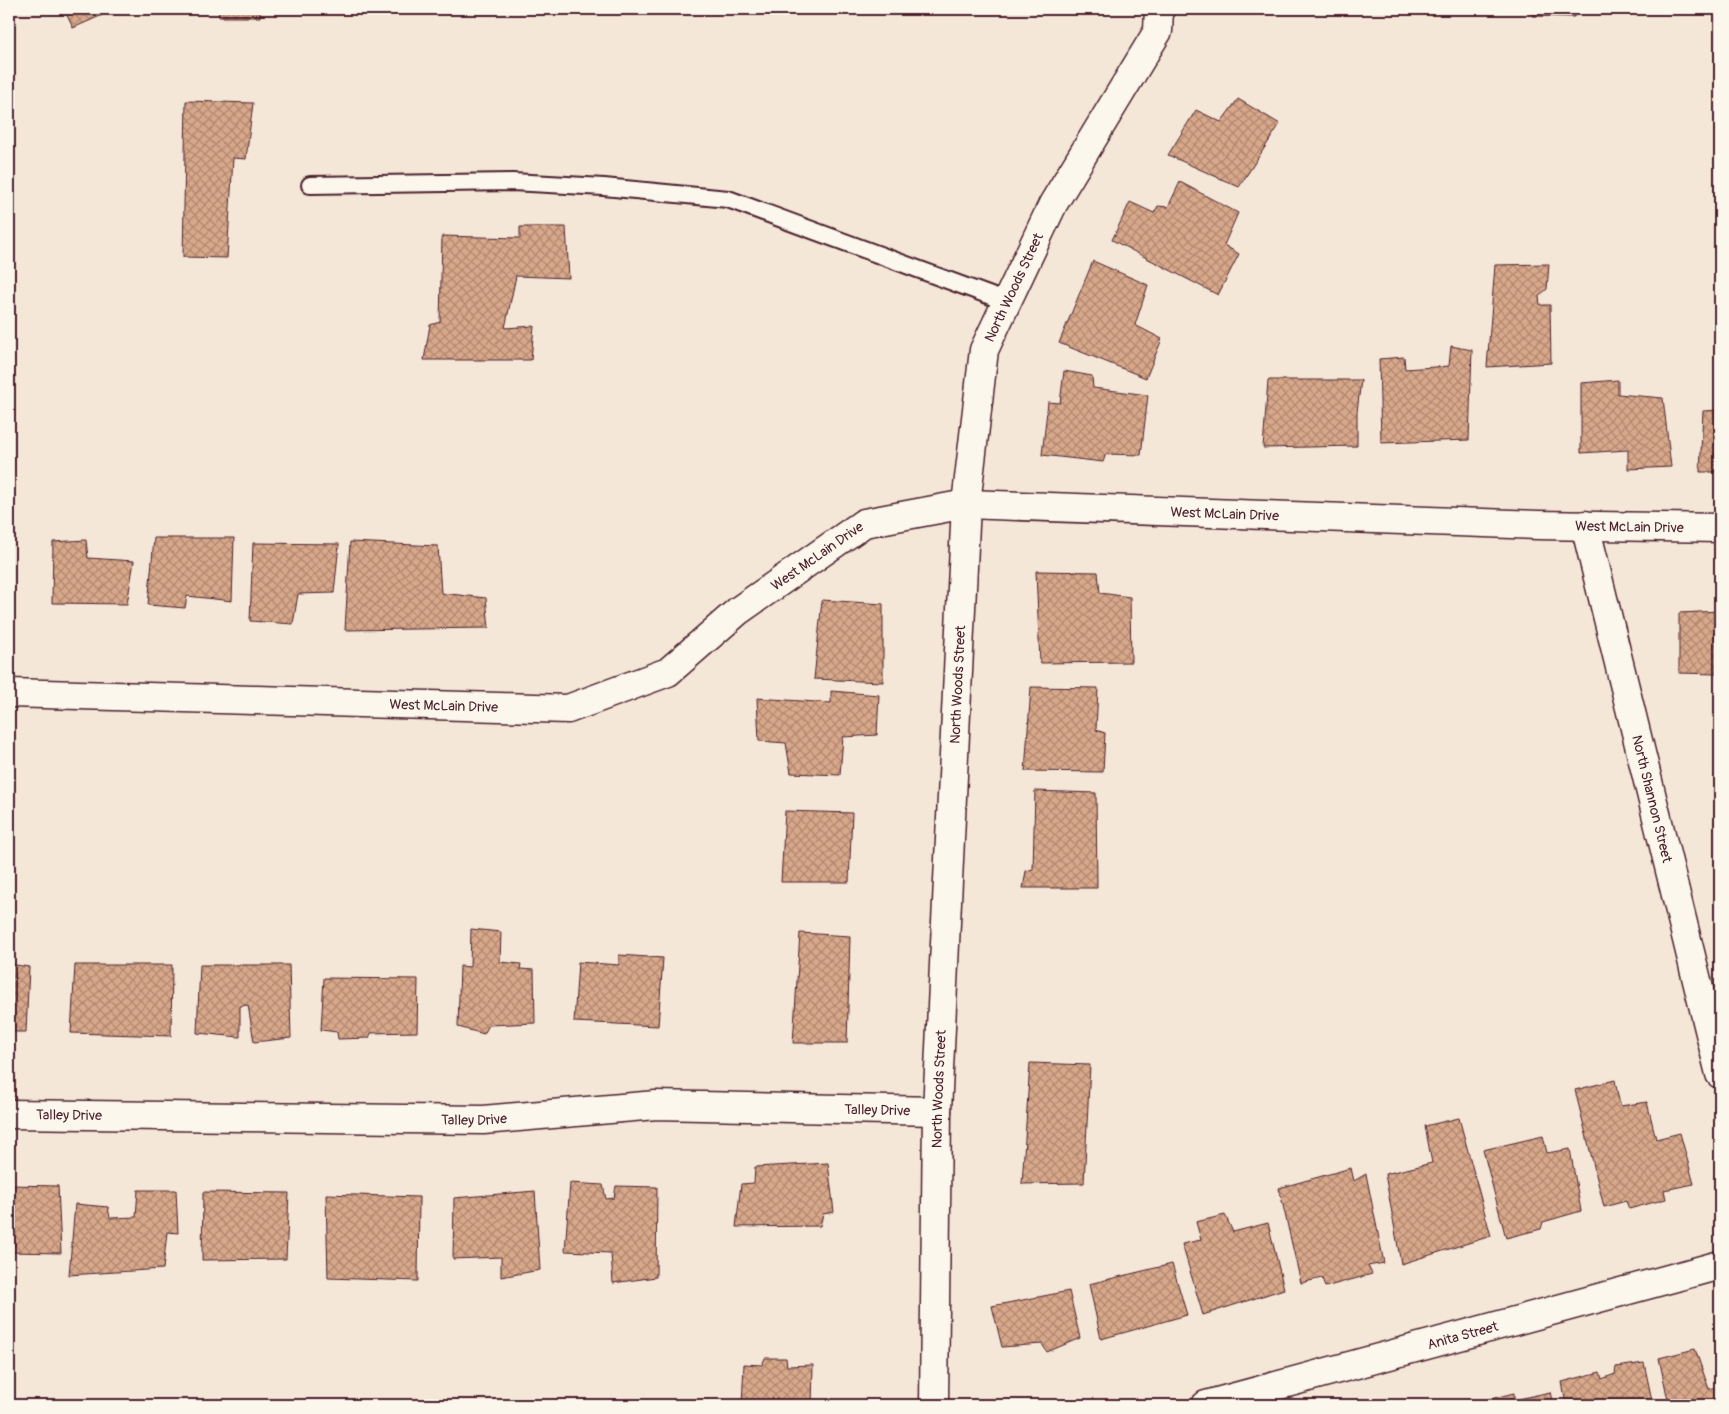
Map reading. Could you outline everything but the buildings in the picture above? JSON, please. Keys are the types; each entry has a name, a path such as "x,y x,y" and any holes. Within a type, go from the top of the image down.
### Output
{"street":[{"name":"North Woods Street","path":"934,1405 937,1110 966,504 984,350 1053,204 1158,32 1159,9"},
{"name":"West McLain Drive","path":"9,693 568,708 668,672 738,611 864,523 966,504 1538,525 1720,528"},
{"name":"North Shannon Street","path":"1585,525 1720,1074"},
{"name":"Talley Drive","path":"9,1114 483,1120 656,1105 937,1110"},
{"name":"Anita Street","path":"1206,1405 1720,1265"}],"lane":[{"path":"310,185 512,182 604,187 728,199 1007,302"}]}
